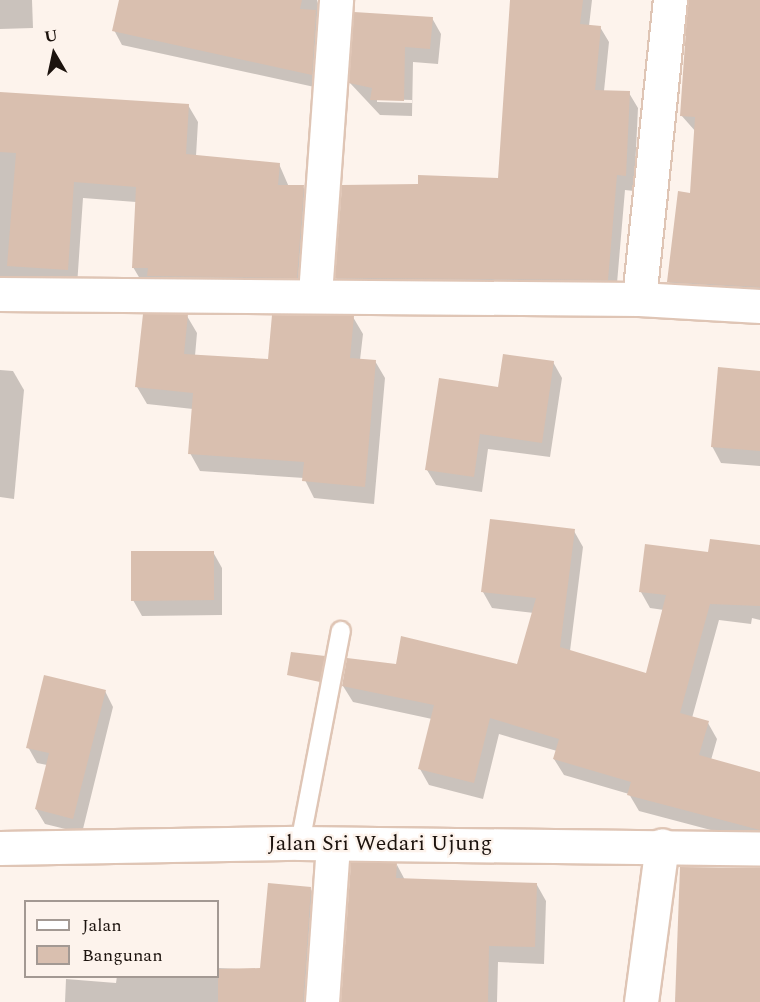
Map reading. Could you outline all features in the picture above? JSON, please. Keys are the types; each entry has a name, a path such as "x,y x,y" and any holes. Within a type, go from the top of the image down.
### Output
{"street":[{"path":"315,294 336,0"},
{"path":"639,298 670,0"},
{"path":"0,294 315,294 639,298 760,306"},
{"name":"Jalan Sri Wedari Ujung","path":"0,848 300,843 333,845 662,845 760,849"},
{"path":"322,1002 333,845"},
{"path":"641,1002 662,845"}],"lane":[{"path":"300,843 341,631"}],"building":[{"path":"119,0 302,0 300,9 316,10 312,75 112,31"},
{"path":"510,0 583,0 580,24 601,26 595,90 630,91 626,176 617,175 608,280 335,278 342,185 418,184 418,175 498,178"},
{"path":"688,0 760,0 760,287 667,282 678,191 690,193 695,117 680,116"},
{"path":"354,12 433,17 430,49 405,47 404,101 370,100 372,88 349,83"},
{"path":"0,92 189,104 186,154 280,163 278,185 304,185 297,278 147,276 148,268 132,268 136,187 74,182 68,270 7,266 16,153 0,152"},
{"path":"143,314 188,314 184,354 268,359 272,315 354,316 350,358 376,360 365,487 302,481 304,462 188,454 193,393 135,387"},
{"path":"503,354 554,361 542,443 480,434 474,477 425,470 439,378 498,387"},
{"path":"718,367 760,371 760,451 711,447"},
{"path":"490,519 575,529 560,647 646,673 666,595 639,592 645,544 708,552 710,539 760,545 760,606 710,604 680,713 709,721 699,755 760,772 760,830 627,795 631,782 553,759 559,739 490,718 474,783 418,769 434,705 342,686 347,658 396,664 401,636 517,664 536,598 481,592"},
{"path":"131,551 214,551 214,600 131,601"},
{"path":"291,652 325,656 320,682 287,675"},
{"path":"44,675 106,690 73,819 35,809 49,753 26,748"},
{"path":"351,862 397,863 396,878 537,883 535,947 489,946 488,1002 341,1002"},
{"path":"680,867 760,868 760,1002 675,1002"},
{"path":"268,883 311,887 303,1002 218,1002 219,969 260,968"}]}
